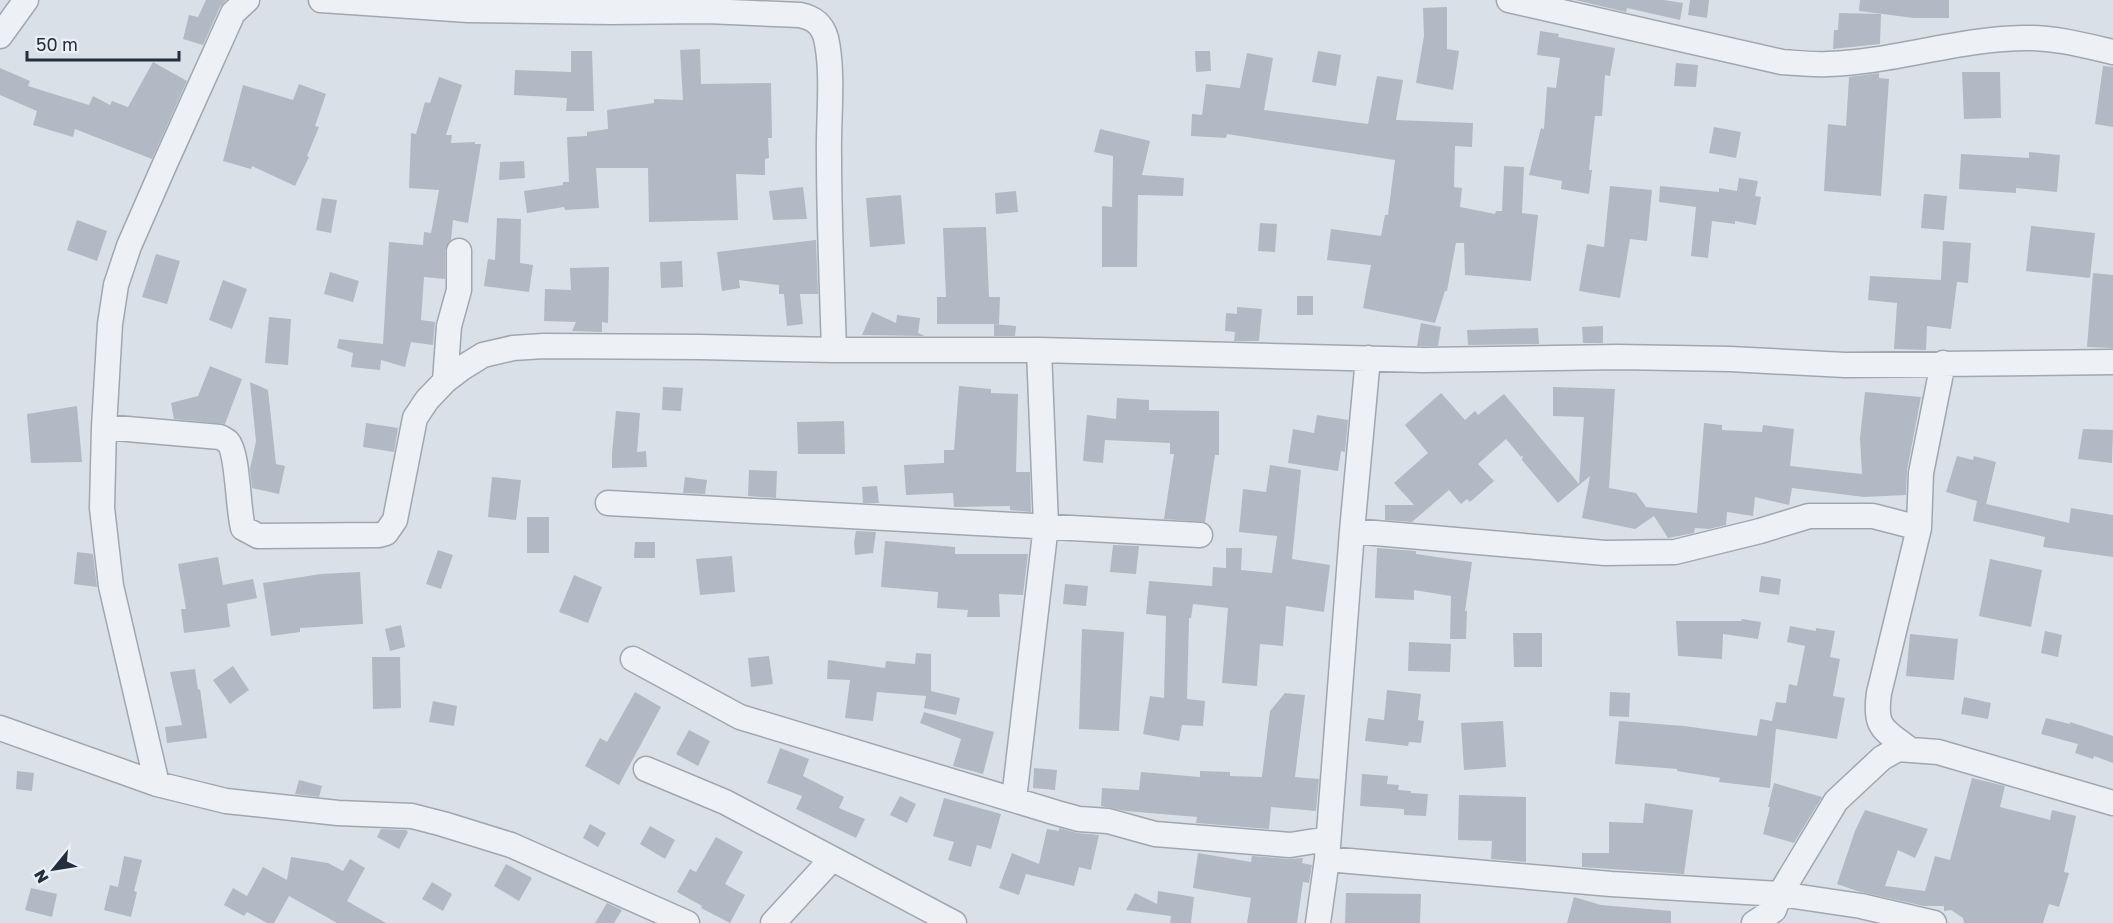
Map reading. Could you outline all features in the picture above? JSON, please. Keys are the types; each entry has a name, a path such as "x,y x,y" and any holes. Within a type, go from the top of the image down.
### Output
{"street":[{"path":"0,36 26,0"},
{"path":"157,784 111,586 102,508 104,427 111,324 116,285 129,246 233,14 247,0"},
{"path":"321,0 468,10 611,12 707,10 800,15 812,18 821,26 829,68 834,350"},
{"path":"1509,0 1782,62 1828,64 1858,62 1996,39 2025,38 2064,41 2113,52"},
{"path":"446,381 449,326 459,290 459,251"},
{"path":"104,427 220,437 229,443 234,453 243,528 258,536 379,536 386,533 395,520 415,417 427,400 446,381 483,355 513,348 544,346 1039,350 1424,360 1618,357 1731,359 1845,365 2113,362"},
{"path":"1014,799 1046,525 1039,350"},
{"path":"1318,923 1328,849 1352,531 1368,358"},
{"path":"1909,749 1879,723 1876,711 1919,528 1922,473 1943,363"},
{"path":"608,503 1200,535"},
{"path":"1352,531 1605,553 1675,552 1809,516 1873,516 1919,528"},
{"path":"633,659 740,717 1079,819 1108,821 1155,834 1328,849 1611,884 1780,894 1861,906 1934,923"},
{"path":"0,728 157,784 226,801 338,813 412,816 511,845 687,923"},
{"path":"1754,923 1774,910 1780,894 1836,801 1892,751 1909,749 1938,752 2113,802"},
{"path":"646,769 725,802 954,923"},
{"path":"773,923 832,858"}],"building":[{"path":"206,0 226,0 220,7 203,45 183,39 189,15 198,17"},
{"path":"1575,0 1664,0 1683,3 1680,20 1627,8 1626,12"},
{"path":"1690,0 1709,0 1707,18 1688,15"},
{"path":"1860,0 1949,0 1949,18 1914,18 1859,11"},
{"path":"1447,7 1447,49 1459,51 1453,90 1416,83 1424,36 1423,8"},
{"path":"1839,13 1881,14 1880,44 1833,49 1834,30 1838,30"},
{"path":"1540,31 1559,34 1558,37 1615,48 1610,76 1605,75 1602,116 1595,116 1589,170 1592,170 1589,194 1561,189 1562,181 1529,175 1541,128 1544,129 1547,87 1556,88 1560,58 1537,55"},
{"path":"700,49 701,84 771,83 772,138 768,138 769,158 765,159 765,175 736,174 738,220 649,222 648,168 596,168 599,208 565,210 564,207 527,213 524,191 569,182 567,137 587,136 587,132 608,129 607,110 654,103 654,99 683,100 680,50"},
{"path":"571,51 592,51 594,111 566,111 567,98 514,95 515,70 571,72"},
{"path":"1195,51 1210,51 1211,71 1196,72"},
{"path":"1318,51 1341,55 1336,86 1312,82"},
{"path":"1247,53 1273,58 1264,110 1368,124 1377,76 1403,80 1396,120 1473,123 1472,147 1455,146 1454,187 1462,188 1460,207 1495,214 1496,211 1502,211 1504,166 1524,167 1522,213 1538,215 1531,281 1465,275 1464,243 1456,243 1447,291 1445,291 1435,323 1363,308 1371,265 1327,260 1331,229 1381,236 1385,215 1388,215 1395,160 1227,134 1226,138 1191,136 1192,114 1202,115 1206,84 1240,88"},
{"path":"153,62 187,81 152,159 75,129 73,137 33,125 37,111 0,95 0,68 30,81 28,86 89,105 93,96 110,105 112,101 128,107"},
{"path":"1676,63 1698,65 1696,87 1674,86"},
{"path":"2103,66 2113,67 2113,127 2095,124"},
{"path":"1962,72 2000,72 2001,118 1964,119"},
{"path":"1879,73 1879,78 1889,79 1881,196 1824,191 1828,124 1846,126 1849,77"},
{"path":"439,77 462,85 446,135 452,135 451,143 481,144 468,223 453,220 451,240 445,250 445,279 424,277 421,320 435,322 433,345 411,342 405,367 381,360 380,370 351,367 353,353 337,348 339,339 383,344 389,242 423,245 424,232 431,233 439,190 409,188 411,133 416,134 425,102 430,103"},
{"path":"299,84 326,94 315,126 319,127 307,156 309,157 295,186 252,166 251,169 223,161 243,85 293,100"},
{"path":"1714,127 1741,132 1736,158 1709,153"},
{"path":"1100,129 1150,141 1142,175 1184,178 1183,196 1138,195 1137,267 1102,267 1102,206 1112,207 1113,156 1094,152"},
{"path":"2029,152 2060,155 2057,192 2016,188 2016,193 1959,189 1961,154 2029,158"},
{"path":"524,161 525,178 499,180 500,162"},
{"path":"1739,178 1758,181 1755,196 1761,197 1756,225 1735,221 1735,224 1712,221 1708,258 1691,256 1696,207 1659,202 1660,186 1719,192 1719,188 1737,191"},
{"path":"1610,186 1652,190 1647,241 1630,239 1620,298 1579,291 1587,244 1604,247"},
{"path":"803,187 807,219 773,220 769,191"},
{"path":"1016,191 1018,212 996,214 995,193"},
{"path":"1924,194 1947,196 1944,230 1921,228"},
{"path":"901,195 905,244 870,247 866,198"},
{"path":"322,198 337,200 331,233 316,230"},
{"path":"497,218 521,219 520,263 533,265 529,292 484,286 488,259 495,260"},
{"path":"77,220 107,231 97,261 67,250"},
{"path":"1260,223 1277,224 1275,252 1258,251"},
{"path":"2031,226 2095,233 2090,278 2026,271"},
{"path":"986,227 989,297 1000,297 999,324 937,324 937,297 946,297 943,228"},
{"path":"816,240 818,294 800,294 803,324 787,326 784,294 779,294 779,285 739,280 740,288 722,291 717,252"},
{"path":"1943,241 1971,243 1968,283 1957,282 1951,329 1927,326 1926,350 1894,349 1897,303 1868,300 1870,276 1941,280"},
{"path":"156,254 180,261 167,304 142,297"},
{"path":"682,261 683,287 661,288 660,262"},
{"path":"609,267 608,323 602,322 602,332 572,331 576,322 544,321 545,289 571,290 570,268"},
{"path":"330,272 359,281 353,302 324,294"},
{"path":"2093,273 2113,275 2113,348 2087,347"},
{"path":"223,280 247,289 232,329 209,320"},
{"path":"1297,296 1313,296 1313,315 1297,315"},
{"path":"1237,307 1262,309 1259,341 1234,341 1235,332 1225,331 1226,313 1237,314"},
{"path":"872,312 896,323 897,315 920,318 918,333 925,336 862,335"},
{"path":"269,317 291,319 288,365 265,363"},
{"path":"1421,323 1441,327 1438,346 1417,346"},
{"path":"994,324 1016,326 1015,336 994,336"},
{"path":"1603,326 1603,343 1583,343 1582,327"},
{"path":"1538,328 1539,344 1468,345 1467,330"},
{"path":"210,366 242,379 225,424 174,419 171,403 198,396"},
{"path":"250,382 268,390 276,464 285,466 279,494 252,488 250,469 256,441"},
{"path":"959,386 991,389 991,393 1018,394 1016,472 1030,472 1031,512 1010,510 1010,506 954,507 953,493 906,495 904,465 944,463 944,450 954,450"},
{"path":"663,387 683,388 681,411 662,410"},
{"path":"1553,387 1615,389 1609,488 1636,493 1646,507 1697,513 1704,423 1722,425 1722,430 1762,432 1763,425 1794,429 1790,466 1862,474 1860,438 1865,392 1921,397 1907,470 1906,495 1864,497 1792,488 1789,505 1755,497 1753,516 1727,512 1726,525 1709,529 1695,528 1694,533 1668,538 1654,516 1635,529 1582,518 1590,476 1558,503 1522,460 1523,455 1521,457 1506,439 1478,464 1494,481 1470,502 1467,499 1461,504 1449,490 1412,522 1385,520 1385,505 1414,505 1394,483 1428,453 1405,425 1441,393 1465,420 1475,411 1478,415 1504,394 1579,484 1584,417 1553,416"},
{"path":"1117,398 1149,400 1149,410 1219,411 1219,455 1215,455 1205,522 1164,519 1174,454 1170,454 1170,443 1105,440 1103,463 1083,461 1087,415 1116,419"},
{"path":"77,406 82,462 31,463 27,414"},
{"path":"616,411 640,413 637,452 646,451 647,467 612,468"},
{"path":"1317,415 1348,420 1345,452 1341,451 1338,471 1288,463 1293,429 1314,433"},
{"path":"844,421 845,454 798,454 797,422"},
{"path":"366,423 398,428 394,452 363,447"},
{"path":"2083,429 2113,430 2112,463 2078,459"},
{"path":"1957,456 1973,460 1974,456 1996,462 1986,504 2069,523 2071,508 2113,515 2113,557 2043,547 2045,537 1973,521 1977,501 1946,492"},
{"path":"1270,465 1301,470 1292,559 1330,565 1324,612 1286,606 1283,646 1260,644 1257,686 1222,683 1228,608 1193,604 1191,618 1189,618 1187,699 1205,701 1203,726 1182,725 1179,741 1143,734 1150,696 1164,698 1166,616 1146,614 1149,581 1212,586 1213,567 1226,568 1226,548 1242,548 1241,570 1272,573 1277,536 1239,532 1243,489 1266,492"},
{"path":"749,470 777,471 776,498 748,496"},
{"path":"492,477 521,480 516,520 488,517"},
{"path":"685,477 707,480 705,494 683,493"},
{"path":"877,486 879,503 863,503 862,487"},
{"path":"527,517 549,517 549,553 527,553"},
{"path":"856,531 876,532 873,553 855,555"},
{"path":"885,541 955,547 955,554 1028,554 1023,595 999,594 1000,617 967,617 968,610 937,608 938,592 881,587"},
{"path":"635,542 655,542 655,558 634,558"},
{"path":"1113,545 1139,546 1136,574 1110,572"},
{"path":"1377,548 1416,551 1416,554 1472,562 1465,611 1467,611 1466,639 1450,639 1451,596 1414,590 1414,600 1375,598"},
{"path":"438,550 453,555 441,589 426,584"},
{"path":"77,552 93,554 97,587 74,584"},
{"path":"732,556 735,592 700,595 696,559"},
{"path":"218,557 223,585 253,579 257,598 227,604 230,627 184,633 181,609 186,609 178,564"},
{"path":"1990,559 2042,570 2031,627 1979,616"},
{"path":"360,572 363,624 300,628 300,632 271,636 263,583 321,574"},
{"path":"574,575 602,587 588,623 559,612"},
{"path":"1761,576 1781,579 1779,595 1759,592"},
{"path":"1065,584 1088,586 1086,606 1063,604"},
{"path":"1742,619 1761,622 1758,639 1723,634 1722,659 1678,656 1676,621 1741,621"},
{"path":"401,625 405,647 390,651 385,629"},
{"path":"1790,626 1816,631 1816,628 1835,631 1830,657 1840,659 1833,696 1845,698 1837,739 1776,729 1770,788 1719,782 1720,778 1677,771 1677,769 1615,764 1619,721 1684,726 1757,736 1760,719 1772,721 1776,702 1786,703 1789,684 1797,686 1805,646 1787,642"},
{"path":"1082,629 1124,632 1119,731 1079,729"},
{"path":"2045,631 2062,635 2058,657 2041,653"},
{"path":"1513,633 1542,633 1542,667 1514,667"},
{"path":"1910,634 1958,639 1954,680 1906,676"},
{"path":"1409,642 1451,644 1450,672 1408,671"},
{"path":"916,653 931,654 931,691 960,698 956,715 924,708 926,696 877,692 873,721 845,718 850,680 827,679 828,660 885,668 886,661 915,664"},
{"path":"769,656 773,684 751,687 748,658"},
{"path":"372,657 400,657 401,708 373,709"},
{"path":"233,666 249,690 230,704 213,680"},
{"path":"195,669 207,738 167,743 165,727 182,725 170,672"},
{"path":"1387,690 1421,694 1418,720 1424,721 1421,743 1409,742 1408,746 1365,741 1368,718 1384,720"},
{"path":"635,692 661,707 619,785 585,766 600,738 607,742"},
{"path":"1610,692 1630,693 1629,717 1609,716"},
{"path":"1285,693 1305,695 1295,777 1319,779 1316,811 1271,807 1269,829 1196,823 1197,817 1126,811 1101,806 1102,788 1139,790 1141,772 1200,777 1200,771 1230,772 1230,776 1262,777 1270,711"},
{"path":"1964,697 1991,703 1988,719 1961,714"},
{"path":"433,701 457,706 454,726 429,722"},
{"path":"924,712 994,732 983,774 953,766 961,739 920,723"},
{"path":"2046,718 2070,724 2070,722 2113,736 2113,763 2094,756 2093,759 2075,753 2078,744 2041,734"},
{"path":"1503,721 1506,767 1464,770 1461,723"},
{"path":"689,730 710,741 698,766 676,754"},
{"path":"780,748 809,759 803,776 844,797 839,808 865,819 856,838 796,809 802,796 767,783"},
{"path":"1034,768 1057,770 1055,790 1033,788"},
{"path":"17,771 34,773 32,791 16,789"},
{"path":"1362,774 1388,776 1387,784 1399,785 1398,790 1428,794 1426,816 1404,815 1404,809 1360,806"},
{"path":"1972,778 2005,786 2000,807 2050,820 2052,810 2076,816 2064,872 2069,873 2059,907 2049,904 2043,923 1964,923 1963,918 1951,910 1944,911 1944,906 1924,906 1857,891 1837,884 1855,831 1865,810 1928,829 1915,858 1898,850 1885,886 1925,891 1935,856 1950,860"},
{"path":"299,780 322,786 319,797 295,794"},
{"path":"1774,783 1822,797 1794,843 1763,834"},
{"path":"1459,795 1526,797 1526,862 1491,859 1492,841 1458,840"},
{"path":"900,796 916,804 907,823 890,815"},
{"path":"944,798 1001,814 991,849 977,845 971,867 948,860 954,842 933,836"},
{"path":"1645,803 1693,810 1684,874 1582,867 1582,853 1609,853 1609,822 1643,823"},
{"path":"590,824 606,833 598,847 583,838"},
{"path":"650,826 675,840 665,859 640,844"},
{"path":"1059,828 1099,835 1091,870 1079,867 1074,886 1026,874 1019,895 999,888 1012,853 1039,864 1047,829 1059,831"},
{"path":"381,829 408,832 399,849 377,837"},
{"path":"716,837 743,852 725,884 745,895 730,923 677,892 690,869 696,872"},
{"path":"1198,853 1251,862 1252,856 1303,858 1302,863 1312,865 1309,883 1303,882 1297,923 1247,923 1251,898 1193,888"},
{"path":"124,856 142,860 134,891 137,892 131,917 104,910 110,885 118,887"},
{"path":"291,857 328,863 343,871 350,859 365,868 347,901 386,923 337,923 289,896 274,923 267,923 247,912 244,916 224,905 233,888 247,896 263,867 287,880"},
{"path":"506,864 532,878 519,901 494,886"},
{"path":"432,882 452,894 443,911 422,899"},
{"path":"31,888 57,894 52,917 25,910"},
{"path":"1158,891 1194,897 1191,923 1170,923 1171,916 1126,910 1135,893 1157,904"},
{"path":"1346,893 1421,894 1420,923 1345,923"},
{"path":"1574,897 1601,905 1671,911 1671,923 1567,923"},
{"path":"607,903 622,910 614,923 595,923"}]}
